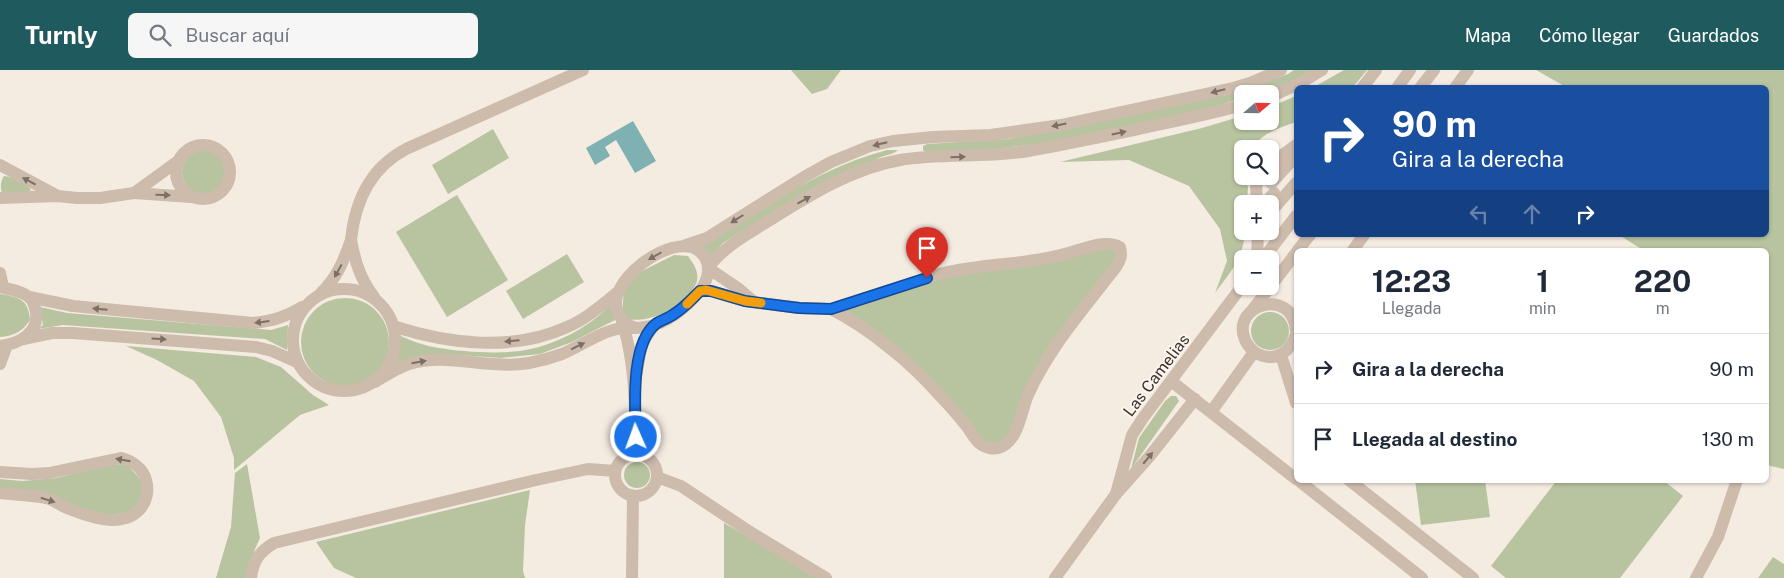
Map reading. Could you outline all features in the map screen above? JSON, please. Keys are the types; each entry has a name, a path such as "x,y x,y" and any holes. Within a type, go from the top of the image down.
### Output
{"street":[{"path":"0,273 2,287 29,297 73,306 253,323 288,316 319,295 336,276 352,240 355,214 363,191 387,160 406,149 583,70"},
{"path":"393,326 413,333 447,339 507,342 530,340 546,336 583,319 618,292 631,274 641,265 667,250 707,238 804,177 831,162 870,146 893,141 992,135 1061,125 1233,88 1281,70"},
{"path":"1296,85 1322,70"},
{"path":"1364,85 1376,70"},
{"path":"1399,85 1410,70"},
{"path":"1422,85 1434,70"},
{"path":"1457,85 1468,70"},
{"path":"1279,93 1294,86"},
{"path":"708,268 717,256 738,240 794,205 838,181 885,163 914,158 979,156 1028,151 1186,119 1234,107"},
{"path":"912,139 914,158"},
{"path":"0,198 58,196 100,198 134,193 209,199 217,196 229,183 231,175 230,166 222,151 206,144 189,148 182,154 176,169 176,178 180,186 192,197"},
{"path":"1279,158 1294,146"},
{"path":"1279,173 1294,158"},
{"path":"134,193 178,161"},
{"path":"0,165 58,196"},
{"path":"1279,175 1294,168"},
{"path":"1279,202 1294,185"},
{"path":"1269,195 1271,190"},
{"path":"1270,250 1294,219"},
{"path":"1299,248 1308,237"},
{"path":"1354,248 1363,237"},
{"path":"352,240 360,276 387,312 393,326 395,342 393,357 386,370 375,382"},
{"path":"700,291 711,291 740,300 799,308 831,309 962,268 1038,261 1108,243 1120,247 1122,253 1116,266 1080,313 1038,376 1028,396 1015,433 1003,446 997,448 990,449 980,443 943,398 901,358 859,326 831,309"},
{"path":"307,304 298,317 293,332 293,347 297,362 305,375 317,384 331,391 347,392 362,389 398,369 418,362 439,360 509,365 526,364 562,354 627,324 648,327 675,314 700,291 708,275 704,256 698,250 686,245"},
{"path":"1294,255 1246,319 1243,328 1244,337 1248,345 1254,352 1262,356 1272,357 1280,355 1288,350 1294,342"},
{"path":"708,268 755,302"},
{"path":"319,295 333,290 349,289 364,293 377,301"},
{"path":"618,292 615,303 616,310 627,324 634,386 636,454"},
{"name":"Las Camelias","path":"1116,494 1132,436 1143,418 1235,295"},
{"path":"23,339 32,331 36,324 37,314 35,305 29,297"},
{"path":"1252,311 1259,306 1277,305 1286,309 1294,320"},
{"path":"634,386 643,343 646,335 656,323"},
{"path":"0,364 4,345 23,339 52,334 73,333 256,347 272,351 297,362"},
{"path":"1211,412 1254,352"},
{"path":"1280,355 1294,397"},
{"path":"1171,381 1294,477"},
{"name":"Las Camelias","path":"1055,578 1116,494 1149,457 1195,399"},
{"path":"636,454 650,459 656,467 657,477 649,492 633,496 619,487 616,482 615,471 623,459 629,455 636,454"},
{"path":"0,472 49,473 121,458 128,460 141,470 145,476 147,492 146,498 138,511 132,516 117,520 83,514 47,499 0,493"},
{"path":"251,578 257,554 274,543 544,478 588,469 615,471"},
{"path":"657,477 681,486 750,532 826,578"},
{"path":"1302,483 1416,576"},
{"path":"1353,483 1473,578"},
{"path":"1696,578 1718,536 1737,483"},
{"path":"632,578 633,496"}],"green space":[{"path":"791,70 841,70 827,89 812,94"},
{"path":"1294,70 1313,70 1279,87 1279,85 1256,85"},
{"path":"1344,70 1367,70 1355,85 1318,85"},
{"path":"1536,70 1784,70 1784,469 1769,466 1769,248 1640,248 1622,237 1769,237 1769,85 1562,85"},
{"path":"1234,92 1234,101 1208,109 1047,143 968,152 926,153 923,150 923,146 927,144 1008,139"},
{"path":"1294,97 1294,123 1279,128 1279,103"},
{"path":"1234,118 1234,130 1275,130 1260,140 1234,140 1234,185 1248,186 1248,195 1234,195 1234,240 1244,241 1242,250 1234,250 1234,266 1215,293 1227,261 1220,229 1189,186 1129,160 1060,162 1202,128"},
{"path":"493,129 509,158 448,194 432,165"},
{"path":"200,150 208,150 220,156 226,172 220,188 208,194 200,194 188,188 182,176 182,168 188,156"},
{"path":"887,150 898,150 878,158 872,163 743,230 723,243 709,258 700,246 790,191 838,167"},
{"path":"4,176 15,179 31,189 29,193 3,195 1,185"},
{"path":"457,195 508,280 447,317 396,232"},
{"path":"1108,243 1122,253 1047,360 1015,433 990,449 943,398 831,309 943,273"},
{"path":"567,254 584,282 523,319 506,291"},
{"path":"674,255 688,256 695,267 697,281 691,292 678,306 665,313 637,320 626,318 622,312 624,290 640,272"},
{"path":"0,294 12,296 25,303 30,320 18,332 0,337"},
{"path":"345,298 362,301 376,311 386,325 389,342 386,359 376,373 362,383 345,386 328,383 314,373 304,359 301,342 304,325 314,311 328,301"},
{"path":"610,305 615,320 572,342 540,354 501,358 458,355 395,363 399,355 399,335 423,345 449,349 472,352 521,351 552,343 574,333"},
{"path":"40,307 67,313 271,330 288,325 287,350 265,339 63,325 38,329 43,325"},
{"path":"1270,312 1284,317 1289,331 1284,345 1270,350 1256,345 1251,331 1256,317"},
{"path":"126,346 256,357 281,367 313,395 329,405 300,415 234,470 234,458 221,417 194,381 157,360"},
{"path":"1171,396 1176,396 1179,401 1131,469 1139,438 1165,401"},
{"path":"637,462 646,466 650,475 646,484 637,488 628,484 624,475 628,466"},
{"path":"126,464 137,475 143,485 143,500 132,511 107,516 0,489 0,479 22,481 56,478 108,465"},
{"path":"247,464 260,538 255,549 248,578 216,578 231,527 235,473"},
{"path":"1415,483 1485,483 1490,517 1421,525"},
{"path":"1555,483 1667,483 1683,496 1620,578 1506,578 1491,566"},
{"path":"530,490 525,525 523,571 525,578 356,578 334,568 316,542"},
{"path":"724,523 818,578 724,578"},
{"path":"1773,557 1784,564 1784,578 1758,578"}],"water":[{"path":"633,121 656,161 635,173 616,140 605,147 610,156 595,165 586,148"}],"slow traffic":[{"path":"687,304 700,291 706,290 745,301 761,303"}],"route":[{"path":"636,437 634,386 646,335 656,323 675,314 700,291 711,291 745,301 799,308 831,309 927,278"}]}
